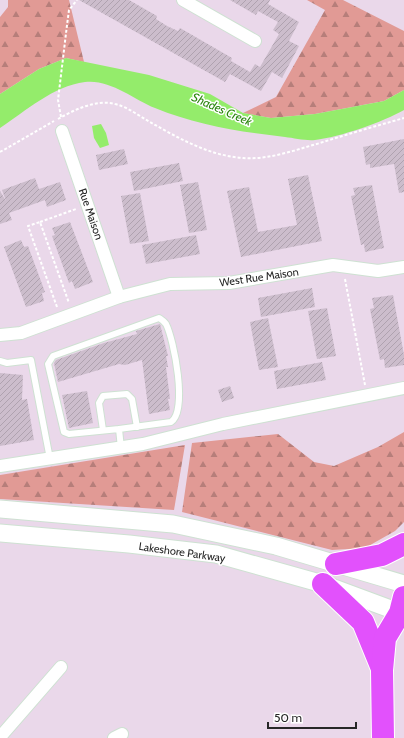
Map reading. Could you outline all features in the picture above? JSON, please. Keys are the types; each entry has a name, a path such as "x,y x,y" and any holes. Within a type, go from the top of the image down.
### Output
{"highway":[{"path":"336,564 382,555 404,544"},
{"path":"323,584 363,622 382,670"},
{"path":"383,738 382,670 385,638 403,608"}],"main road":[{"name":"Lakeshore Parkway","path":"0,508 173,524 276,546 404,584"},
{"name":"Lakeshore Parkway","path":"0,533 128,544 216,554 403,608"}],"street":[{"path":"182,0 255,40"},
{"name":"Rue Maison","path":"62,131 119,297"},
{"name":"West Rue Maison","path":"0,335 21,333 119,297 170,284 229,283 333,266 378,271 404,267"},
{"path":"0,466 143,444 223,424 404,388"},
{"path":"1,737 61,667"}],"lane":[{"path":"159,318 166,324 177,368 180,388 178,414 171,422 137,427 69,434 64,432 48,364 53,356 159,318"},
{"path":"0,362 8,363 31,360 50,459"},
{"path":"103,430 100,399 103,396 127,394 132,399 137,427"},
{"path":"119,429 121,448"}],"path":[{"path":"62,131 64,126 58,100 69,10 77,0"},
{"path":"0,152 61,117 80,108 101,103 115,104 174,135 211,151 244,158 268,157 289,152 404,118"},
{"path":"67,316 28,226 87,204"},
{"path":"40,222 67,316"},
{"path":"343,267 367,396"}],"green space":[{"path":"8,0 69,0 84,62 66,58 39,69 0,94 0,17 8,7"},
{"path":"307,0 343,0 404,31 404,90 384,101 315,114 271,118 243,113 276,97 325,10"},
{"path":"404,432 404,522 395,531 365,548 332,550 182,512 192,443 278,434 314,462 334,466 378,447"},
{"path":"185,445 174,510 0,499 0,475"}],"water":[{"name":"Shades Creek","path":"66,58 149,75 210,94 243,113 271,118 315,114 384,101 404,90 404,110 385,119 349,132 315,140 308,140 252,133 186,119 155,108 121,90 94,82 85,82 62,88 40,100 0,128 0,94 39,69"},
{"path":"101,124 106,133 109,145 100,148 94,138 92,126"}],"building":[{"path":"79,0 129,0 157,16 156,19 167,26 178,31 180,28 232,58 231,61 250,72 255,64 260,67 279,34 273,30 278,22 258,11 256,15 230,0 270,0 268,4 299,22 289,41 299,46 282,78 272,72 261,91 230,74 225,82"},
{"path":"404,139 404,192 399,193 394,164 370,168 370,164 366,165 363,147"},
{"path":"124,149 128,164 99,170 96,155"},
{"path":"179,163 183,181 134,191 130,172"},
{"path":"308,175 322,241 241,257 227,191 249,187 258,232 297,225 288,179"},
{"path":"35,178 39,189 60,182 66,200 47,207 45,200 9,213 12,220 0,224 0,191 6,201 2,190"},
{"path":"198,182 207,230 189,233 180,185"},
{"path":"372,185 384,248 365,252 364,244 361,245 351,196 355,195 353,188"},
{"path":"140,193 149,241 130,244 121,196"},
{"path":"70,222 93,282 75,289 72,281 69,283 52,236 55,235 52,228"},
{"path":"196,235 200,254 146,264 142,245"},
{"path":"21,240 24,247 28,246 45,292 42,293 44,301 26,307 4,247"},
{"path":"312,288 315,307 261,317 258,298"},
{"path":"393,295 404,355 404,365 385,368 384,359 380,360 370,309 374,308 372,298"},
{"path":"327,308 336,356 317,359 308,311"},
{"path":"268,318 278,367 259,370 250,322"},
{"path":"160,324 168,356 166,356 168,367 166,367 170,410 149,414 142,360 125,365 119,364 58,382 54,363 56,360 104,343 137,334 136,331"},
{"path":"322,362 326,380 277,389 274,371"},
{"path":"0,373 23,375 22,400 27,399 34,440 0,446"},
{"path":"230,386 234,398 222,402 218,390"},
{"path":"87,391 93,423 69,428 62,395"}]}
